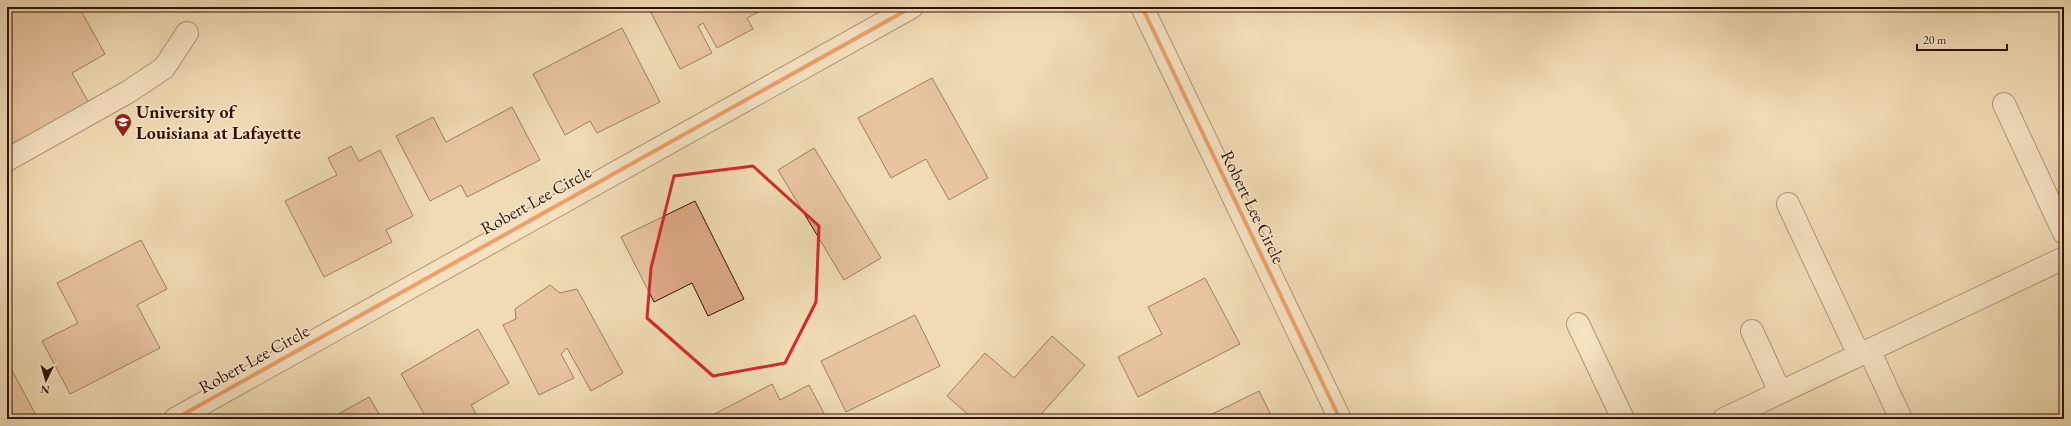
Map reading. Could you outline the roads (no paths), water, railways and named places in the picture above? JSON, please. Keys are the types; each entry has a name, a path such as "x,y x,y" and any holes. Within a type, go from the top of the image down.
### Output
{"street":[{"name":"Robert Lee Circle","path":"175,419 912,7"},
{"name":"Robert Lee Circle","path":"1142,7 1340,419"},
{"path":"7,160 128,92 164,68 187,33"},
{"path":"2004,104 2064,233"},
{"path":"1788,204 1864,352 1901,419"},
{"path":"1724,419 2064,258"},
{"path":"1578,324 1623,419"},
{"path":"1752,331 1780,392"}],"place":[{"name":"University of Louisiana at Lafayette","path":"123,137"}]}
